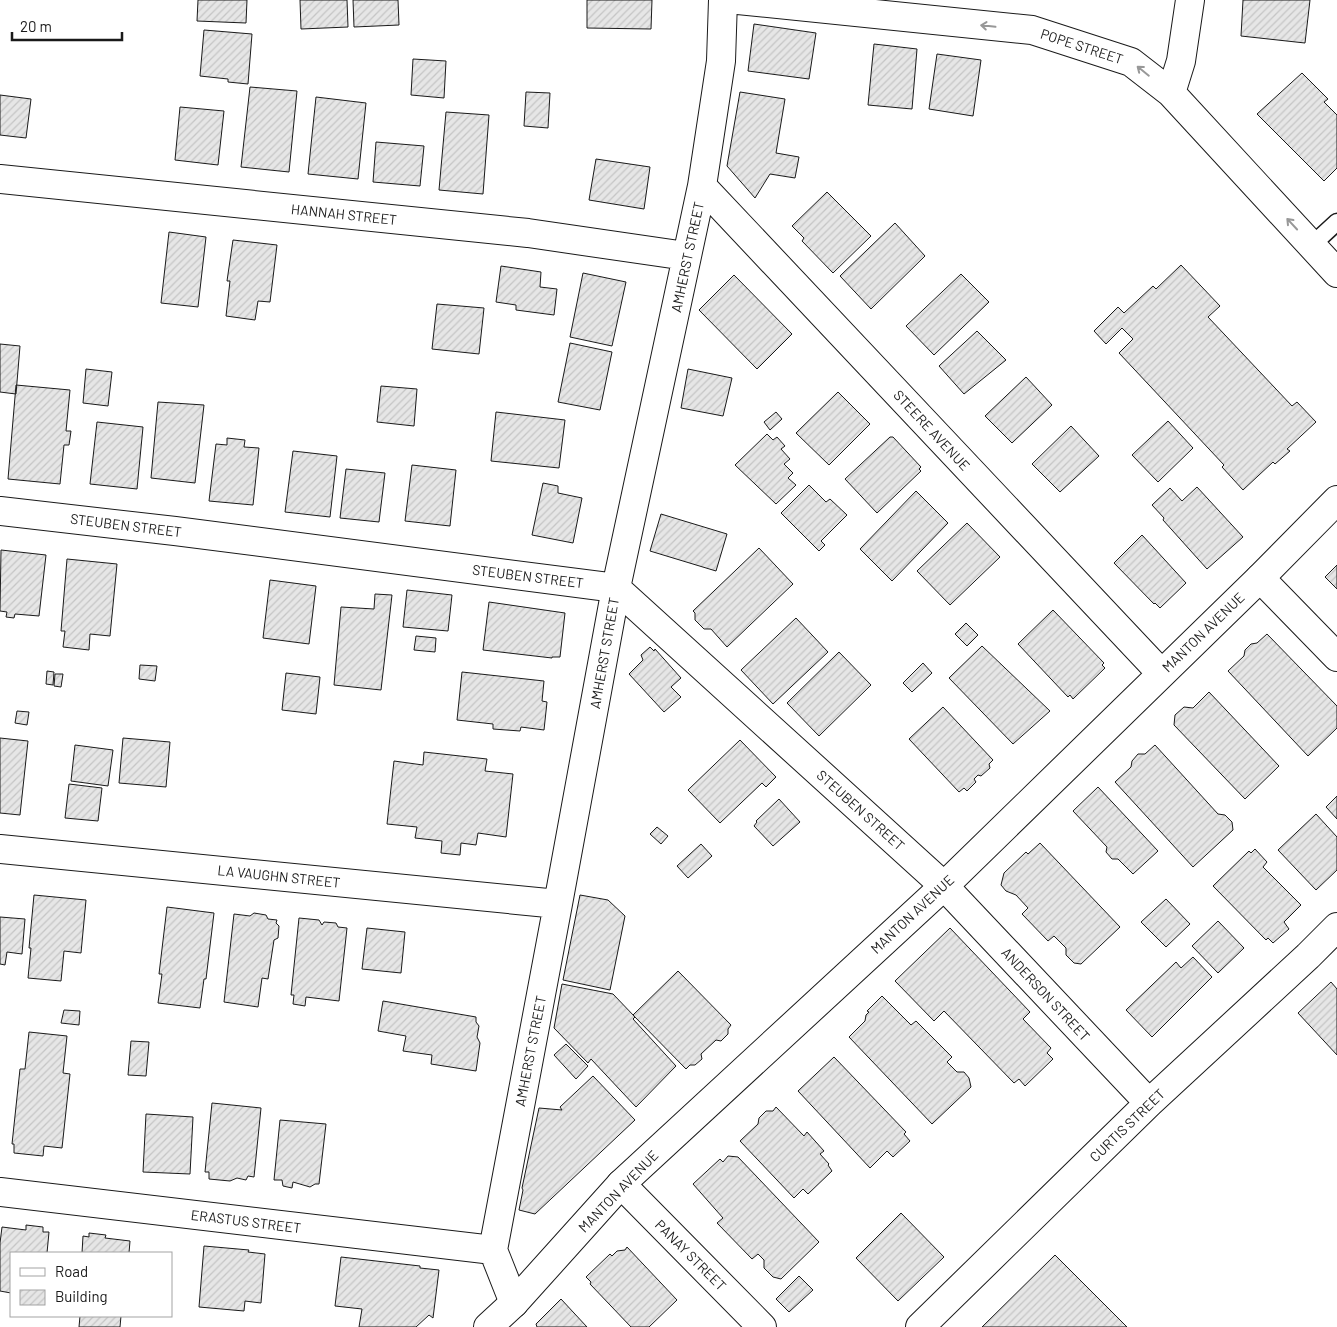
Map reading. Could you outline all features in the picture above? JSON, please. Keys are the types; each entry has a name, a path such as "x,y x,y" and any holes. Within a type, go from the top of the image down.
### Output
{"street":[{"name":"AMHERST STREET","path":"493,1250 616,588 702,186 721,62 723,0"},
{"name":"POPE STREET","path":"738,0 1032,30 1132,62 1171,93 1337,273"},
{"path":"1171,93 1181,61 1190,0"},
{"name":"HANNAH STREET","path":"0,179 528,233 686,256"},
{"name":"STEERE AVENUE","path":"702,186 1161,673"},
{"name":"MANTON AVENUE","path":"488,1327 514,1303 621,1184 944,886 1260,578 1337,500"},
{"name":"STEUBEN STREET","path":"0,511 175,531 616,588 944,886"},
{"path":"1260,578 1337,657"},
{"name":"LA VAUGHN STREET","path":"0,849 558,904"},
{"name":"ANDERSON STREET","path":"944,886 1149,1103"},
{"name":"CURTIS STREET","path":"920,1327 1149,1103 1337,927"},
{"name":"PANAY STREET","path":"621,1184 762,1327"},
{"name":"ERASTUS STREET","path":"0,1192 493,1250"},
{"path":"493,1250 514,1303"}],"lane":[{"path":"1312,245 1337,222"}],"building":[{"path":"198,0 247,0 246,23 197,21"},
{"path":"300,0 347,0 348,27 301,29"},
{"path":"353,0 398,0 399,25 354,27"},
{"path":"587,0 652,0 651,29 587,28"},
{"path":"1243,0 1310,0 1305,43 1241,36"},
{"path":"754,24 816,33 809,79 748,71"},
{"path":"204,30 252,34 248,84 228,82 228,79 200,76"},
{"path":"874,44 917,49 912,109 868,105"},
{"path":"937,54 981,60 973,116 929,109"},
{"path":"413,59 446,61 444,98 411,95"},
{"path":"1302,73 1328,99 1324,102 1337,115 1337,168 1324,181 1257,114"},
{"path":"250,87 297,91 289,172 241,167"},
{"path":"526,92 550,93 548,128 524,126"},
{"path":"740,92 785,99 776,153 799,157 795,178 770,174 755,198 727,166"},
{"path":"0,95 31,99 26,138 0,135"},
{"path":"316,97 366,103 358,179 308,174"},
{"path":"180,107 224,111 218,165 175,160"},
{"path":"446,112 489,115 483,194 439,190"},
{"path":"376,142 424,146 420,186 373,182"},
{"path":"596,159 650,167 644,209 589,200"},
{"path":"827,192 871,236 833,273 802,241 804,238 792,226"},
{"path":"895,223 925,256 871,309 840,276"},
{"path":"169,232 206,237 198,307 161,303"},
{"path":"233,240 277,245 270,302 258,301 255,320 226,316 230,281 227,281"},
{"path":"1181,265 1220,306 1208,317 1292,406 1297,402 1316,422 1287,449 1290,451 1275,464 1273,462 1243,490 1222,467 1224,465 1119,353 1133,339 1122,328 1106,344 1094,331 1118,307 1124,313 1153,286 1156,289"},
{"path":"501,266 541,272 540,287 557,289 554,315 516,310 516,305 496,302"},
{"path":"583,273 626,282 612,346 570,337"},
{"path":"961,274 989,302 934,355 906,326"},
{"path":"734,275 792,334 757,369 699,310"},
{"path":"437,304 484,308 479,354 432,349"},
{"path":"977,331 1006,360 964,394 939,366"},
{"path":"570,343 612,352 600,410 558,402"},
{"path":"0,344 20,346 16,394 0,392"},
{"path":"86,369 112,372 108,406 83,403"},
{"path":"688,369 732,378 723,416 681,408"},
{"path":"1026,377 1052,405 1012,443 985,416"},
{"path":"16,385 70,390 66,431 71,431 69,445 64,445 60,484 8,479"},
{"path":"381,386 417,389 414,426 377,422"},
{"path":"838,392 870,424 829,465 796,433"},
{"path":"158,402 204,405 195,483 151,478"},
{"path":"496,412 565,420 559,468 491,461"},
{"path":"776,412 782,419 770,430 764,422"},
{"path":"1168,421 1193,448 1158,482 1132,455"},
{"path":"97,422 143,427 137,489 90,484"},
{"path":"1071,426 1099,456 1060,492 1032,464"},
{"path":"767,434 773,440 777,437 785,446 781,449 790,459 784,464 793,473 788,478 796,485 776,504 735,465"},
{"path":"890,437 893,437 921,467 919,469 921,471 877,513 845,479"},
{"path":"227,438 245,440 244,447 259,448 253,505 209,501 216,444 227,445"},
{"path":"293,451 337,456 330,517 285,512"},
{"path":"412,465 456,470 450,526 405,521"},
{"path":"346,469 385,473 379,522 340,518"},
{"path":"543,483 558,486 558,493 582,498 573,543 532,535"},
{"path":"809,485 826,502 830,499 847,515 821,541 825,545 819,551 781,513"},
{"path":"1197,487 1243,537 1207,569 1152,505 1170,488 1182,501"},
{"path":"916,491 948,523 892,581 860,549"},
{"path":"661,514 727,534 716,571 650,551"},
{"path":"967,523 1000,557 950,605 917,571"},
{"path":"1142,535 1186,583 1160,608 1114,563"},
{"path":"759,548 793,584 727,647 711,629 704,629 695,620 695,613 693,611"},
{"path":"1,550 46,555 39,616 15,614 14,618 6,617 7,612 0,611"},
{"path":"67,559 117,564 110,636 90,634 89,650 63,647 65,631 61,631"},
{"path":"1337,565 1337,589 1325,577"},
{"path":"270,580 316,586 309,644 263,638"},
{"path":"407,590 452,595 448,631 403,627"},
{"path":"375,594 392,595 381,690 334,685 341,607 374,609"},
{"path":"489,602 565,613 560,657 552,658 483,650"},
{"path":"1053,610 1104,663 1102,665 1105,668 1073,699 1070,695 1068,697 1018,644"},
{"path":"796,618 828,652 773,704 741,670"},
{"path":"966,623 978,635 967,646 955,634"},
{"path":"1267,634 1337,706 1337,728 1308,756 1228,671 1244,656 1245,650 1251,644 1257,643"},
{"path":"416,636 436,638 435,652 414,650"},
{"path":"982,646 1050,711 1013,744 949,678"},
{"path":"650,647 654,651 655,649 681,678 671,687 681,697 664,712 629,674 643,660 641,655"},
{"path":"839,652 871,685 819,736 787,703"},
{"path":"923,663 932,673 912,692 903,683"},
{"path":"140,665 157,666 155,681 139,679"},
{"path":"47,671 54,672 53,685 46,684"},
{"path":"462,672 544,681 542,701 547,702 544,730 521,727 520,731 493,729 493,724 457,720"},
{"path":"286,673 320,677 316,714 282,710"},
{"path":"55,674 63,674 61,687 54,686"},
{"path":"1209,692 1279,766 1245,799 1174,725 1175,715 1184,707 1193,708"},
{"path":"943,707 993,760 989,764 990,768 974,779 976,782 967,791 964,788 959,792 909,739"},
{"path":"17,711 29,712 27,725 15,723"},
{"path":"0,738 28,741 20,815 0,813"},
{"path":"123,738 170,742 166,787 119,783"},
{"path":"740,740 776,777 766,787 762,783 720,823 688,790"},
{"path":"75,745 113,750 108,786 71,781"},
{"path":"1155,745 1218,814 1225,815 1232,822 1233,830 1193,867 1115,782 1131,767 1132,761 1138,754 1145,754"},
{"path":"424,752 487,759 485,771 513,774 506,837 478,833 476,845 461,843 460,855 441,853 442,841 415,838 417,827 387,824 394,761 423,765"},
{"path":"69,784 102,788 98,821 65,818"},
{"path":"1098,787 1158,851 1133,874 1118,859 1112,859 1106,852 1107,847 1073,811"},
{"path":"1337,796 1337,819 1326,807"},
{"path":"779,799 800,822 773,846 754,826 756,821"},
{"path":"1316,814 1337,837 1337,870 1316,890 1278,850"},
{"path":"657,827 668,836 661,844 650,834"},
{"path":"1040,843 1120,927 1081,964 1074,963 1066,955 1066,948 1054,936 1048,941 1022,914 1028,908 1016,895 1006,891 1001,885 1004,873 1026,852 1028,854"},
{"path":"701,844 712,856 688,878 677,866"},
{"path":"1255,849 1267,862 1263,867 1301,905 1284,922 1289,929 1273,943 1268,938 1266,940 1213,886 1249,851 1251,853"},
{"path":"34,895 86,900 81,953 64,951 61,981 28,978"},
{"path":"580,895 608,900 625,916 610,990 563,980"},
{"path":"1166,899 1190,924 1166,947 1141,922"},
{"path":"167,907 214,913 206,979 204,979 200,1008 158,1003 162,974 159,974"},
{"path":"254,913 266,915 268,919 277,920 276,923 279,926 278,938 274,940 268,979 262,978 258,1007 224,1002 234,914 250,916"},
{"path":"0,917 25,919 22,954 7,952 5,965 0,964"},
{"path":"299,918 319,920 322,925 324,922 336,923 338,927 347,928 339,1001 306,997 305,1006 293,1004 294,995 291,995"},
{"path":"1218,921 1244,948 1218,973 1192,946"},
{"path":"367,928 405,932 401,973 362,969"},
{"path":"950,928 1030,1012 1023,1019 1051,1048 1047,1053 1053,1059 1025,1086 1019,1079 1014,1083 944,1011 934,1021 895,981"},
{"path":"1193,957 1212,977 1152,1037 1126,1010 1176,962 1181,968"},
{"path":"678,971 731,1025 728,1029 728,1034 721,1041 716,1040 701,1054 702,1059 686,1069 633,1015"},
{"path":"1331,982 1337,989 1337,1055 1298,1013"},
{"path":"562,984 613,994 676,1066 636,1107 591,1059 588,1063 554,1028"},
{"path":"882,996 911,1025 916,1021 952,1057 947,1062 957,1072 964,1072 969,1078 971,1087 932,1124 849,1037 865,1021 866,1015 869,1012 867,1011"},
{"path":"383,1001 476,1017 476,1022 479,1026 477,1037 480,1043 476,1071 431,1064 432,1055 403,1051 406,1036 378,1031"},
{"path":"64,1010 80,1011 79,1025 61,1023"},
{"path":"29,1032 67,1036 63,1073 70,1074 62,1148 44,1146 43,1156 14,1153 14,1144 12,1144 20,1069 25,1069"},
{"path":"131,1041 149,1042 146,1076 128,1075"},
{"path":"566,1044 588,1066 576,1079 554,1055"},
{"path":"834,1057 906,1132 904,1134 910,1141 893,1157 887,1151 870,1168 798,1091"},
{"path":"593,1076 635,1120 535,1214 519,1210 539,1108 562,1110 560,1107"},
{"path":"212,1103 261,1108 254,1177 248,1176 246,1180 237,1178 230,1181 209,1179 209,1172 205,1172"},
{"path":"776,1107 804,1136 807,1132 824,1151 820,1154 829,1164 832,1171 808,1194 803,1189 794,1198 740,1141 758,1124 759,1118 766,1111 773,1111"},
{"path":"146,1114 193,1117 190,1174 143,1172"},
{"path":"280,1120 326,1124 319,1184 310,1187 293,1182 292,1188 283,1186 282,1180 274,1180"},
{"path":"728,1156 738,1157 819,1242 781,1279 773,1277 764,1268 764,1260 758,1254 752,1259 717,1223 723,1218 693,1184 720,1159 723,1162"},
{"path":"901,1213 944,1257 898,1301 856,1258"},
{"path":"26,1225 43,1227 43,1232 49,1232 47,1252 10,1252 10,1293 0,1291 2,1227 26,1230"},
{"path":"89,1233 106,1235 105,1238 130,1241 129,1252 82,1252 83,1236 89,1237"},
{"path":"204,1246 249,1250 248,1252 265,1254 261,1303 245,1301 244,1311 199,1307"},
{"path":"627,1247 677,1300 649,1327 631,1327 590,1284 591,1282 586,1277 610,1254 612,1256 617,1251 625,1250"},
{"path":"1055,1255 1127,1327 982,1327"},
{"path":"341,1257 439,1270 433,1318 429,1315 416,1327 359,1327 362,1309 335,1306"},
{"path":"799,1276 813,1290 789,1312 776,1299"},
{"path":"561,1299 587,1327 537,1327 536,1324"},
{"path":"80,1317 121,1317 120,1327 79,1327"}]}
